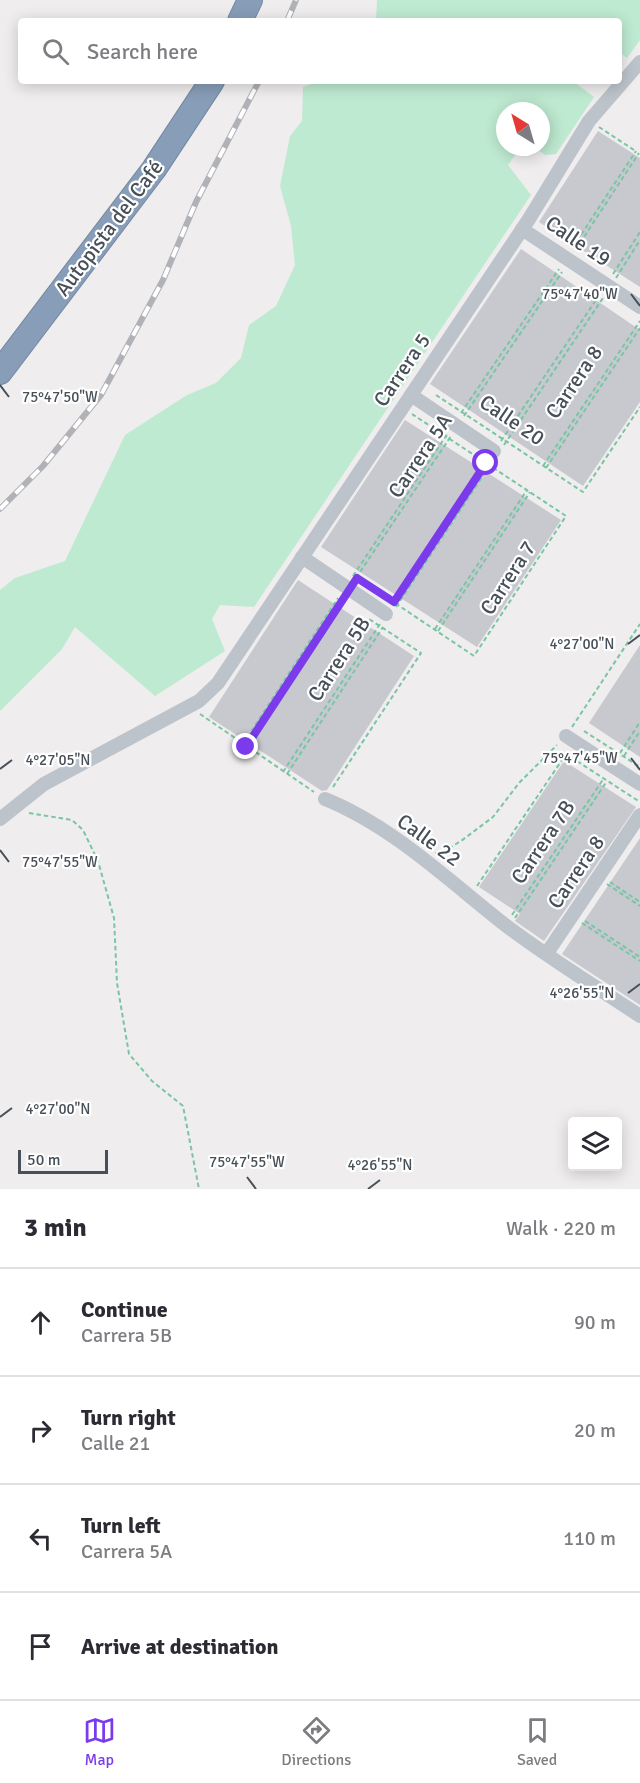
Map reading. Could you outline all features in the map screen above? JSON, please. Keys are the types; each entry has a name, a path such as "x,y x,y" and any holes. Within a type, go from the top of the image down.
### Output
{"highway":[{"path":"241,18 250,0"},
{"name":"Autopista del Café","path":"0,372 154,169 210,84"}],"street":[{"name":"Carrera 5","path":"622,83 640,62"},
{"name":"Carrera 5","path":"0,819 44,784 193,703 218,683 522,229 589,121 621,84"},
{"name":"Calle 19","path":"522,229 640,307"},
{"name":"Calle 20","path":"415,389 459,419 496,452"},
{"path":"302,557 351,582 390,612"},
{"path":"570,730 640,784"},
{"name":"Calle 22","path":"325,799 340,805 416,853 506,926 640,1016"},
{"name":"Carrera 8","path":"547,953 640,815"}],"path":[{"path":"589,121 640,153"},
{"name":"Carrera 5A","path":"567,260 636,151"},
{"name":"Carrera 5A","path":"243,744 459,419 640,153"},
{"name":"Carrera 5B","path":"287,774 390,612 398,605 490,465 496,452 506,441 608,286 640,232"},
{"name":"Carrera 5B","path":"283,772 640,240"},
{"name":"Carrera 8","path":"544,467 640,321"},
{"name":"Carrera 8","path":"544,467 640,328"},
{"name":"Calle 20","path":"415,389 459,419 496,452"},
{"name":"Calle 20","path":"402,407 447,437 496,452"},
{"name":"Calle 20","path":"566,516 490,465 496,452 506,441 583,492 640,407"},
{"path":"375,590 390,612 398,605 437,630 529,491"},
{"name":"Carrera 7","path":"437,630 474,656 566,516"},
{"name":"Carrera 5A","path":"246,747 351,582"},
{"path":"416,853 441,853 493,817 519,783 570,730 640,624"},
{"path":"193,703 246,747 325,799 421,653"},
{"path":"620,753 640,723"},
{"path":"570,730 620,753 640,766"},
{"path":"624,756 640,731"},
{"path":"474,892 566,753 640,802"},
{"name":"Carrera 7B","path":"507,922 604,778"},
{"name":"Carrera 7B","path":"511,925 607,781"},
{"path":"12,810 72,820 83,830 98,861 114,918 117,983 129,1054 152,1081 183,1106 199,1189"},
{"path":"598,877 640,904"},
{"path":"573,915 640,957"},
{"path":"573,915 640,961"}],"green space":[{"path":"377,0 640,0 640,40 627,58 622,54 622,18 376,18"},
{"path":"312,84 577,84 594,97 556,154 550,155 550,102 496,102 496,156 514,156 508,165 531,195 254,607 220,605 212,619 225,651 155,696 75,627 62,649 0,711 0,590 15,578 65,561 125,435 187,395 216,383 241,358 249,325 276,306 295,265 291,226 280,186 290,136 302,121 303,87"}],"building":[{"path":"598,131 640,158 640,287 539,222"},
{"path":"521,249 640,330 640,402 583,486 430,384"},
{"path":"405,420 561,520 477,647 321,547"},
{"path":"298,580 414,656 327,790 322,791 209,717"},
{"path":"640,645 640,757 589,723"},
{"path":"564,761 636,807 544,941 515,921 520,914 479,887"},
{"path":"640,838 640,1005 562,954"}],"railway":[{"path":"288,18 296,0"},
{"path":"0,509 43,466 101,395 163,280 196,202 257,84"}],"route":[{"path":"246,747 357,578 394,602 486,463"}]}
